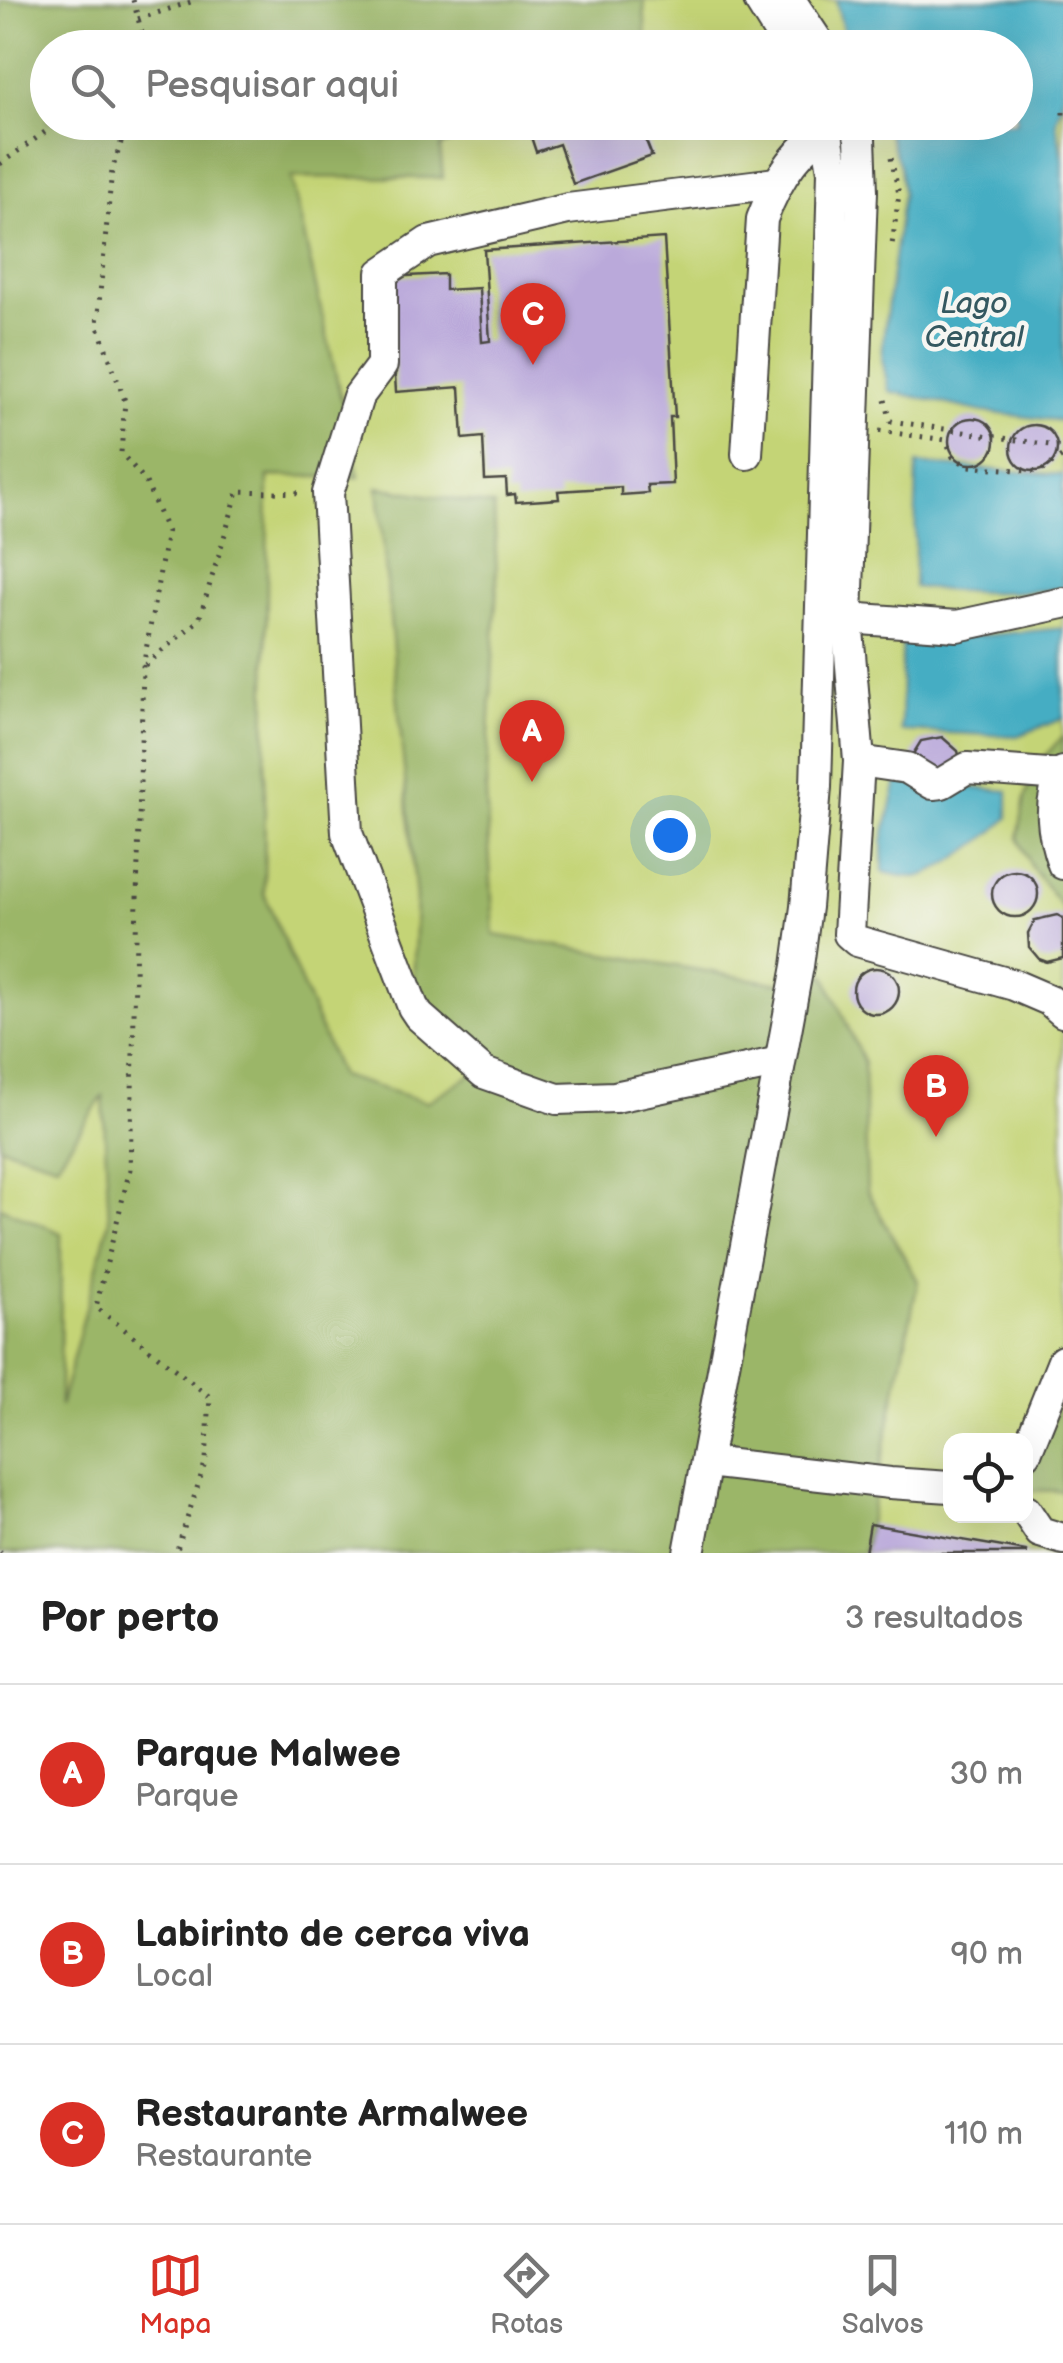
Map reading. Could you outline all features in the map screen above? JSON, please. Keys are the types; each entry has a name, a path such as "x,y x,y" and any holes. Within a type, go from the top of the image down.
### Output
{"lane":[{"path":"759,0 778,30"},
{"path":"790,0 810,30"},
{"path":"748,454 762,219 776,182 797,152 814,140"},
{"path":"689,1553 803,927 816,787 836,140"},
{"path":"860,140 856,428 847,618 859,761 849,934 856,941 1014,985 1050,1000 1063,1012"},
{"path":"776,182 550,213 428,242 382,274 382,366 358,397 328,494 347,833 419,1016 484,1073 557,1099 615,1098 780,1062"},
{"path":"847,618 958,626 1063,603"},
{"path":"859,761 907,768 932,784 942,784 967,768 1062,774 1052,798 1054,836 1063,864"},
{"path":"1033,1436 1063,1361"},
{"path":"706,1462 943,1487"},
{"path":"1033,1522 1040,1532 1063,1540"}],"path":[{"path":"134,0 141,30"},
{"path":"138,19 197,0"},
{"path":"1063,112 1063,122"},
{"path":"0,164 34,140"},
{"path":"122,140 112,170 98,324 126,401 120,454 145,480 167,532 143,667 130,1170 96,1307 210,1397 206,1460 176,1553"},
{"path":"890,154 899,194 891,251"},
{"path":"883,388 891,421 1063,448"},
{"path":"856,428 946,440 953,457 968,466 1040,472 1063,456"},
{"path":"143,667 199,620 238,492 328,494"}],"green space":[{"path":"0,0 1063,0 1063,1553 0,1553"},
{"path":"0,0 644,0 645,30 30,30 30,140 456,140 440,147 443,178 291,177 359,477 268,476 264,893 340,1076 427,1102 480,1069 413,996 416,898 378,487 494,506 497,582 486,793 494,935 775,983 825,975 864,1063 867,1191 918,1281 863,1553 0,1553 0,1207 61,1233 60,1407 109,1221 103,1096 57,1164 0,1146"},
{"path":"1063,736 1063,909 1031,866 1018,838 1036,766"},
{"path":"1063,1398 1063,1491 1033,1490 1033,1467"}],"water":[{"name":"Lago Central","path":"836,0 1063,0 1063,92 1056,122 1063,160 1063,421 983,412 889,391 882,359 903,193 900,166 890,140 1033,140 1033,30 843,30"},
{"path":"917,464 1063,475 1063,588 989,592 914,587"},
{"path":"1063,628 1063,719 1017,736 901,731 902,643"},
{"path":"897,781 1008,791 1008,818 936,870 911,877 883,872 883,841"}],"building":[{"path":"532,140 646,140 652,156 573,184 559,144 536,152"},
{"path":"664,238 675,417 670,417 673,484 647,485 648,493 621,495 621,487 558,491 559,499 516,502 515,494 507,495 506,479 485,480 483,437 463,439 460,387 396,392 389,277 445,274 445,290 479,288 482,342 490,341 484,250"},
{"path":"972,418 989,424 995,441 989,458 972,464 955,458 949,441 955,424"},
{"path":"1034,425 1051,431 1057,448 1051,465 1034,471 1017,465 1011,448 1017,431"},
{"path":"942,737 958,751 960,759 955,774 913,761 921,741"},
{"path":"1015,871 1032,877 1038,894 1032,911 1015,917 998,911 992,894 998,877"},
{"path":"1057,915 1063,918 1063,958 1047,962 1029,947 1028,933 1035,920"},
{"path":"876,968 893,974 899,991 893,1008 876,1014 859,1008 853,991 859,974"},
{"path":"870,1524 1026,1551 1026,1553 865,1553"}],"place":[{"name":"Restaurante Armalwee","path":"533,365"},
{"name":"Parque Malwee","path":"532,782"},
{"name":"Labirinto de cerca viva","path":"936,1137"}]}
